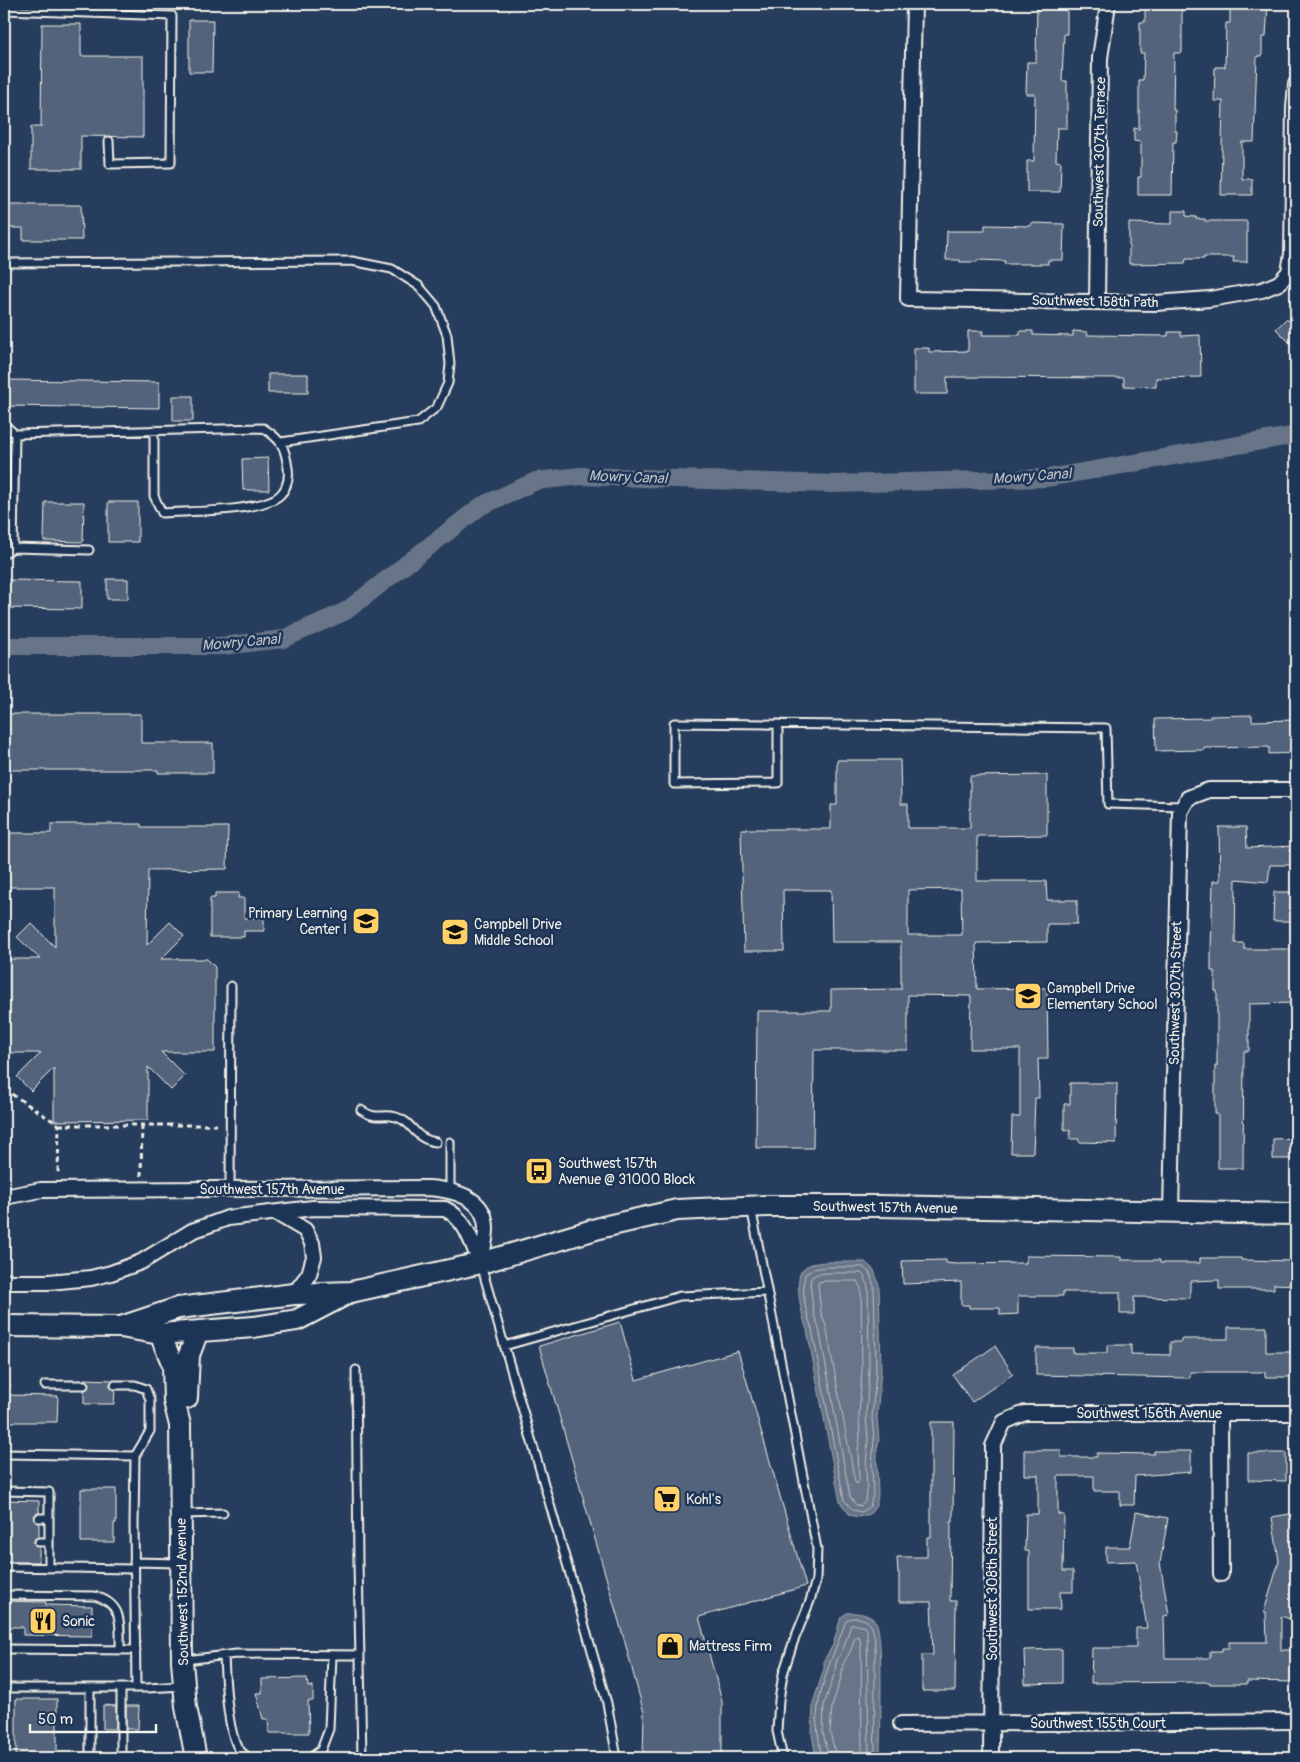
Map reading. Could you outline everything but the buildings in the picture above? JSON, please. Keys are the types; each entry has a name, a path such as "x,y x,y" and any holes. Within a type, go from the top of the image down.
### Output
{"street":[{"name":"Southwest 158th Path","path":"914,4 908,299 1156,303 1210,299 1262,290 1279,283 1288,272 1292,254 1295,168"},
{"name":"Southwest 307th Terrace","path":"1097,302 1100,58 1108,4"},
{"path":"1295,168 1294,108 1296,84"},
{"path":"1182,806 1192,795 1208,790 1296,790"},
{"name":"Southwest 307th Street","path":"1171,1212 1178,824 1182,806"},
{"name":"Southwest 157th Avenue","path":"4,1197 41,1190 429,1188 450,1190 463,1195 476,1204 482,1214 486,1227 481,1263"},
{"name":"Southwest 157th Avenue","path":"121,1326 178,1308 294,1294 351,1292 481,1263 603,1227 676,1210 751,1207 879,1206 1296,1214"},
{"name":"Southwest 157th Avenue","path":"4,1281 49,1282 91,1278 141,1262 192,1231 212,1223 241,1216 278,1214 313,1208 445,1209 454,1213 463,1224 481,1263"},
{"name":"Southwest 157th Avenue","path":"278,1214 305,1230 312,1243 314,1257 309,1274 294,1294"},
{"name":"Southwest 157th Avenue","path":"4,1326 121,1326 160,1334 254,1326 297,1320 351,1292"},
{"name":"Southwest 152nd Avenue","path":"180,1425 187,1399 189,1355 198,1331"},
{"name":"Southwest 152nd Avenue","path":"160,1334 172,1365 174,1401 180,1425 182,1661 184,1686 196,1758"},
{"name":"Southwest 156th Avenue","path":"1004,1422 1025,1413 1296,1413"},
{"path":"1220,1413 1221,1574"},
{"name":"Southwest 308th Street","path":"991,1758 992,1446 1004,1422"},
{"name":"Southwest 155th Court","path":"901,1724 1296,1721"}],"lane":[{"path":"4,10 172,16 171,163 110,164 109,141"},
{"path":"4,263 352,261 392,269 419,286 436,306 448,335 450,364 448,383 437,407 418,422 281,442"},
{"path":"4,424 15,434 154,430 264,428 276,436 284,447 289,474 286,488 274,500 248,507 162,513 154,496 154,430"},
{"path":"13,548 15,434"},
{"path":"4,504 14,504"},
{"path":"4,554 13,548 89,550"},
{"path":"778,724 778,783 674,784 674,724 778,724 1106,728 1108,804 1182,806"},
{"path":"230,1189 231,986"},
{"path":"361,1110 370,1116 396,1117 407,1123 422,1139 436,1142"},
{"path":"450,1142 450,1190"},
{"path":"751,1207 817,1549 816,1580 810,1601 793,1642 783,1674 780,1692 777,1731 783,1758"},
{"path":"481,1263 607,1704 617,1758"},
{"path":"504,1346 680,1296 767,1292"},
{"path":"356,1370 362,1758"},
{"path":"45,1385 84,1385"},
{"path":"115,1385 141,1386 146,1389 148,1394 150,1431 135,1456 136,1687"},
{"path":"4,1454 135,1456"},
{"path":"4,1491 48,1492 49,1568"},
{"path":"181,1514 223,1513"},
{"path":"39,1518 49,1518"},
{"path":"39,1542 49,1542"},
{"path":"4,1567 49,1568 181,1563"},
{"path":"4,1594 94,1596 102,1598 116,1608 119,1615 120,1650"},
{"path":"4,1649 136,1650"},
{"path":"182,1661 236,1654 360,1655"},
{"path":"310,1758 321,1750 330,1729 332,1655"},
{"path":"224,1656 228,1705 233,1730 238,1748 249,1758"},
{"path":"4,1688 184,1686"},
{"path":"90,1688 90,1758"},
{"path":"121,1688 121,1758"}],"path":[{"path":"4,1089 59,1125 220,1124"},
{"path":"58,1175 59,1125"},
{"path":"141,1176 142,1125"}],"water":[{"path":"865,1262 874,1270 879,1285 881,1370 877,1417 879,1440 877,1449 878,1495 876,1506 870,1514 859,1517 850,1515 840,1502 807,1330 799,1298 799,1281 803,1269 811,1264"},
{"path":"847,1613 867,1615 876,1622 881,1665 880,1758 816,1758 812,1734 813,1703 824,1669 824,1660 833,1645 841,1617"}],"waterway":[{"name":"Mowry Canal","path":"4,646 221,646 283,639 346,611 481,506 536,481 581,476 833,484 1047,478 1296,435"}],"place":[{"name":"Primary Learning Center I","path":"366,921"},
{"name":"Campbell Drive Middle School","path":"455,932"},
{"name":"Campbell Drive Elementary School","path":"1028,996"},
{"name":"Southwest 157th Avenue @ 31000 Block","path":"539,1171"},
{"name":"Kohl's","path":"667,1499"},
{"name":"Sonic","path":"43,1621"},
{"name":"Mattress Firm","path":"670,1646"}]}
